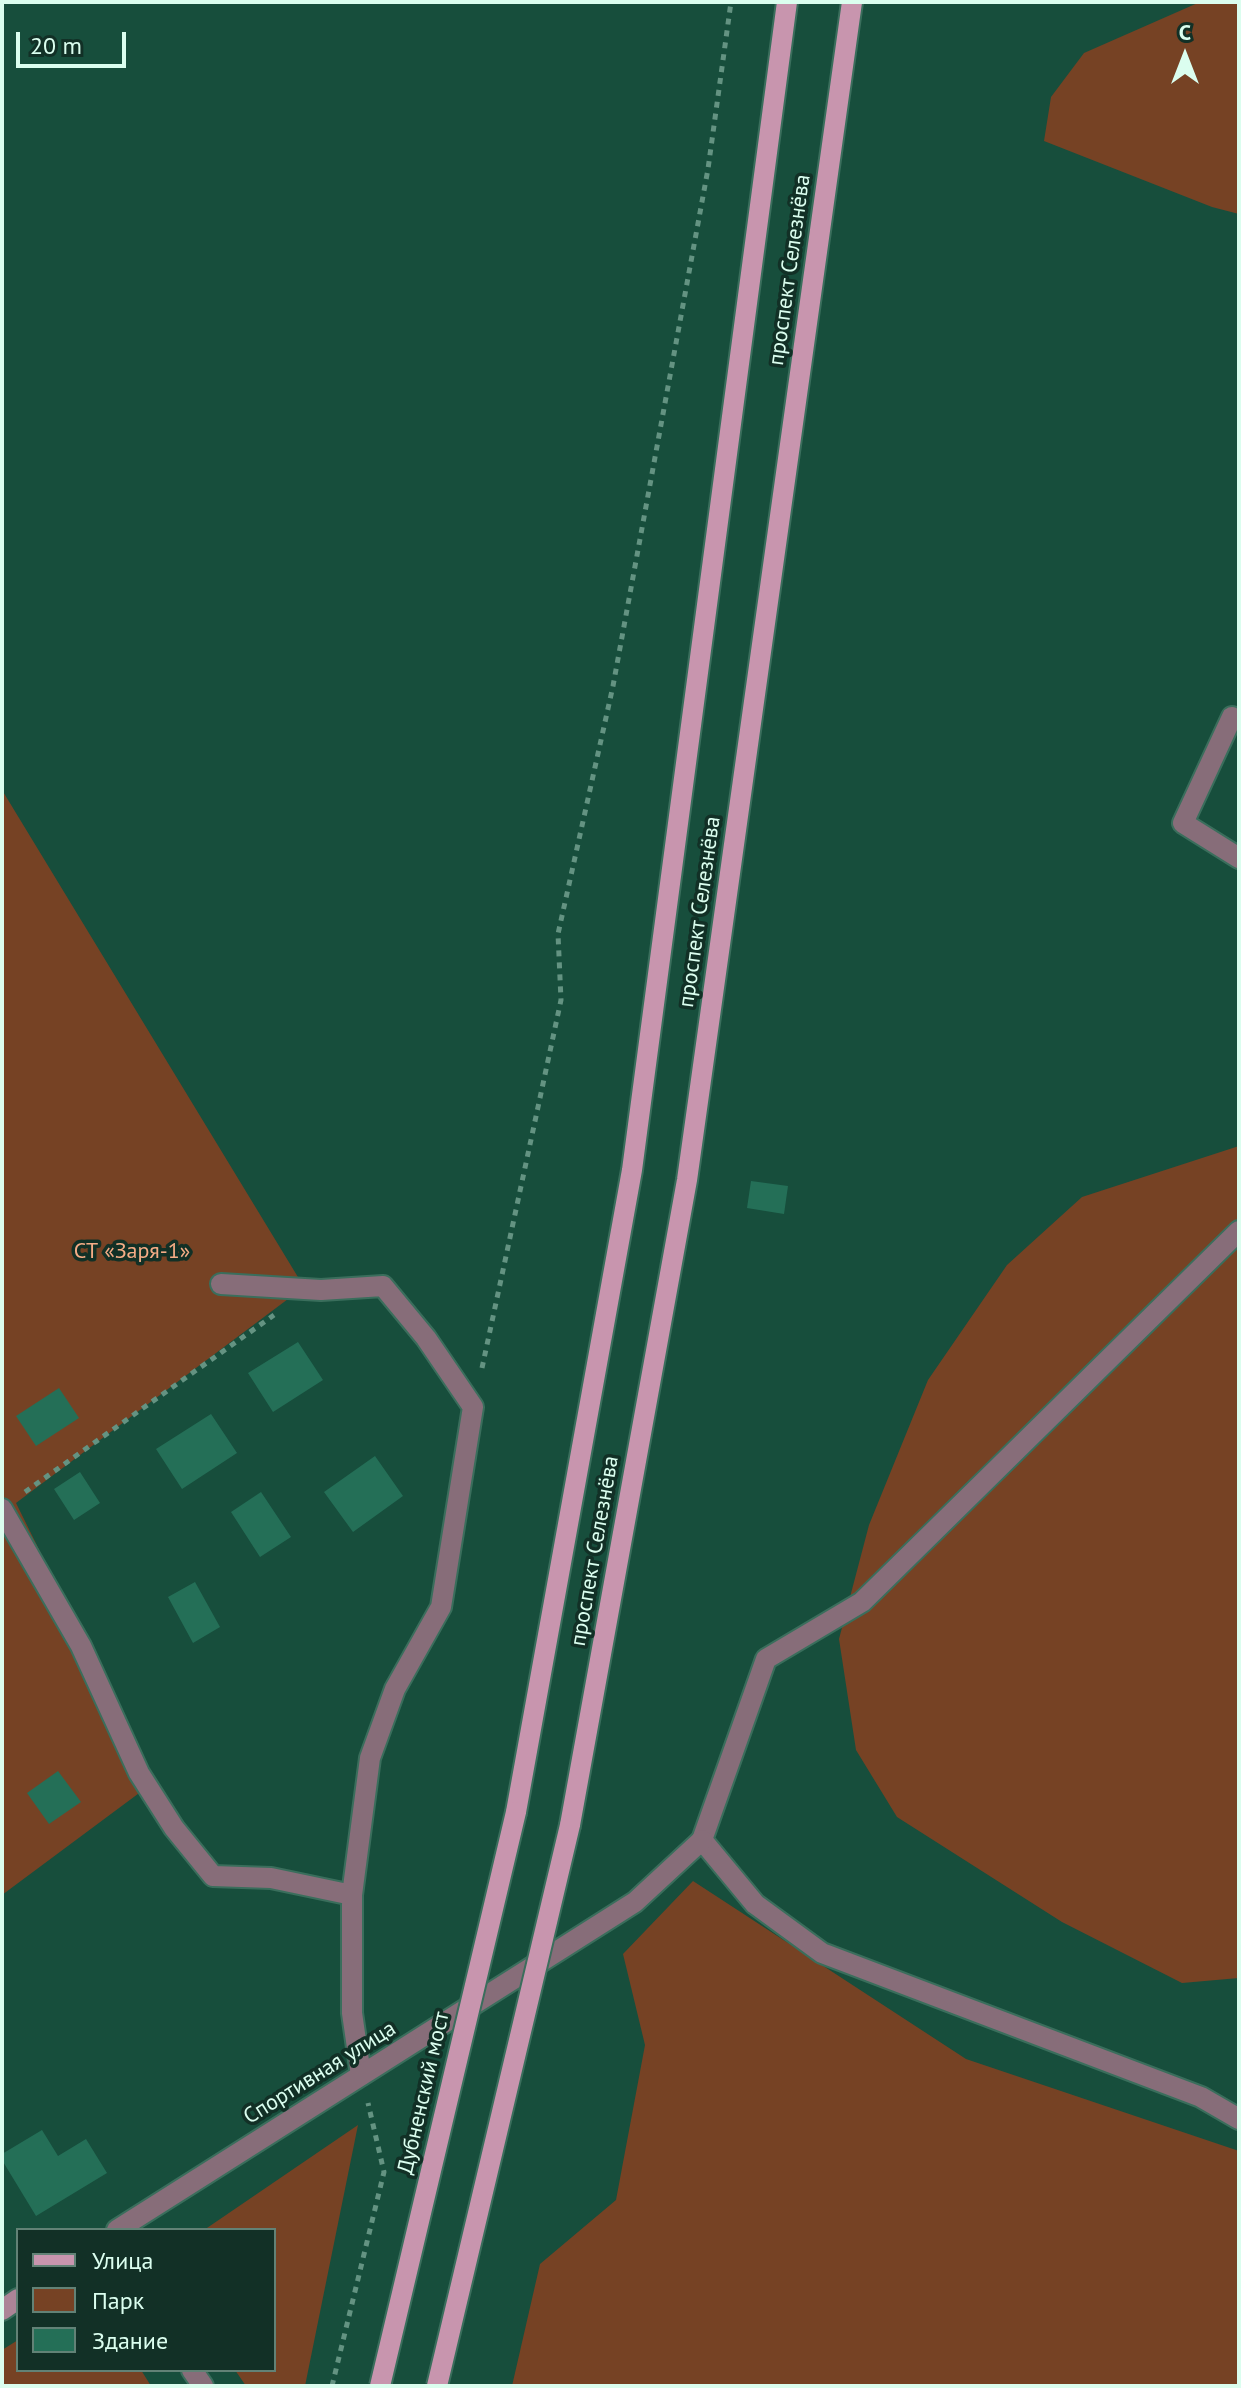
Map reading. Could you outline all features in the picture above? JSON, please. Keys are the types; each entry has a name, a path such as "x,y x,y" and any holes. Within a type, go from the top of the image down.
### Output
{"main road":[{"name":"проспект Селезнёва","path":"516,1812 632,1170 787,2"},
{"name":"проспект Селезнёва","path":"437,2386 570,1825 687,1180 852,2"},
{"name":"Дубненский мост","path":"380,2386 516,1812"}],"street":[{"path":"1239,697 1235,719 1183,823 1239,858"},
{"path":"1239,1231 862,1602 766,1659 702,1840 755,1904 822,1953 1187,2091 1239,2119"},
{"path":"221,1284 311,1289 383,1286 426,1338 473,1407 441,1607 395,1689 370,1758 352,1895 352,2013 361,2075"},
{"path":"2,1509 81,1646 139,1773 174,1828 213,1876 271,1878 352,1895"},
{"name":"Спортивная улица","path":"120,2228 635,1902 702,1840"}],"path":[{"path":"473,1407 561,1000 558,934 616,672 708,169 731,2"},
{"path":"2,1509 311,1289"},
{"path":"332,2386 384,2172 361,2075"}],"green space":[{"path":"1200,2 1239,2 1239,214 1212,207 1044,141 1051,97 1084,53"},
{"name":"СТ «Заря-1»","path":"2,790 304,1287 16,1503 154,1782 2,1895"},
{"path":"1239,1146 1239,1978 1182,1983 1062,1922 897,1817 856,1750 839,1639 869,1525 928,1380 1007,1265 1082,1197"},
{"path":"693,1881 966,2059 1239,2151 1239,2386 512,2386 540,2264 616,2200 645,2045 623,1954"},
{"path":"358,2125 305,2386 246,2386 236,2372 276,2372 276,2228 207,2228"},
{"path":"16,2341 16,2372 142,2372 151,2386 2,2386 2,2350"}],"building":[{"path":"751,1181 788,1186 784,1214 747,1208"},
{"path":"298,1342 323,1380 273,1412 248,1373"},
{"path":"59,1388 79,1418 36,1446 16,1416"},
{"path":"211,1414 237,1453 182,1489 156,1449"},
{"path":"375,1456 403,1496 353,1532 324,1492"},
{"path":"80,1472 100,1503 74,1520 54,1489"},
{"path":"261,1492 291,1537 260,1557 231,1512"},
{"path":"195,1582 220,1627 193,1643 168,1597"},
{"path":"58,1771 81,1802 49,1824 27,1793"},
{"path":"42,2130 58,2156 86,2139 107,2173 36,2216 2,2160 2,2154"}]}
